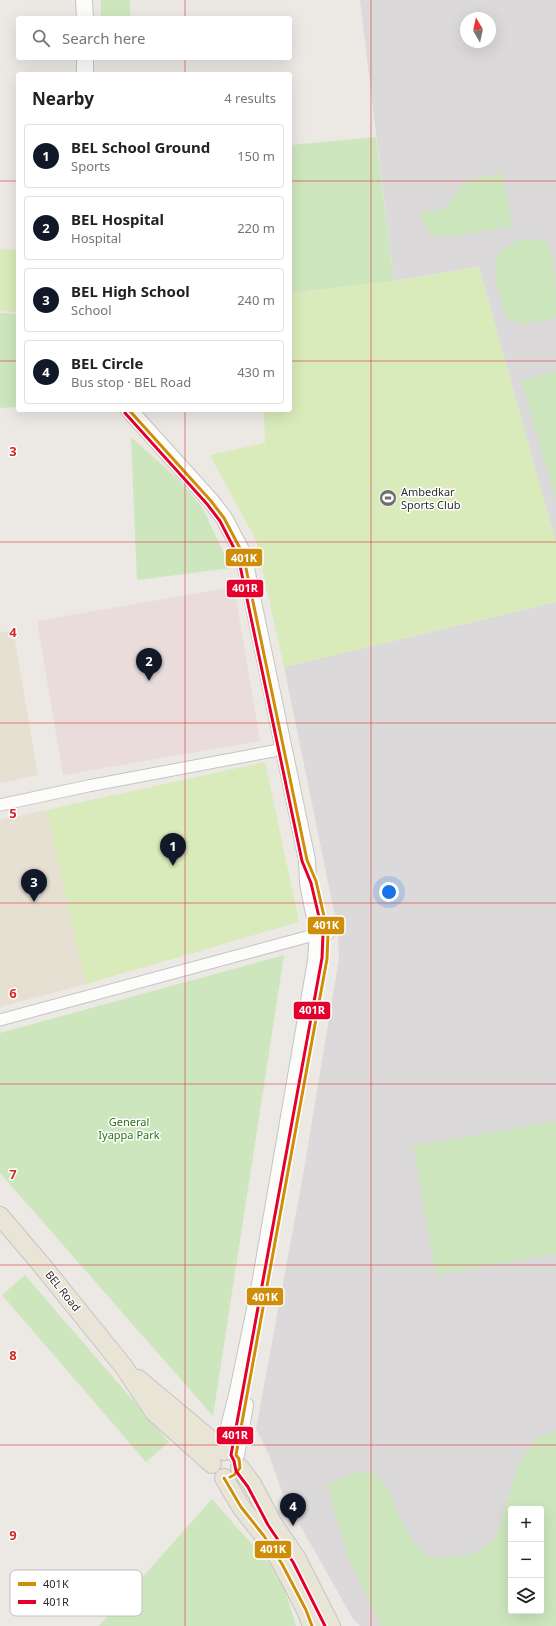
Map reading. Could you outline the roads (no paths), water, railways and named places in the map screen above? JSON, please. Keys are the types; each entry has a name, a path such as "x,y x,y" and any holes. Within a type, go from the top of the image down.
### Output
{"main road":[{"path":"84,0 85,16"},
{"path":"85,60 85,72"},
{"path":"131,412 211,501 224,518 243,554 307,860 316,881 323,934 316,961 303,1044 259,1290 227,1434 232,1456 234,1475 224,1478"},
{"name":"BEL Road","path":"0,1216 124,1367 154,1412 212,1464"},
{"name":"BEL Road","path":"124,1367 232,1456 252,1484 272,1522 297,1559 331,1626"},
{"path":"232,1456 218,1453 212,1464 216,1473 224,1478 241,1507 264,1536 282,1564 306,1610 312,1626"}],"street":[{"path":"0,805 88,786 284,749"},
{"path":"0,1020 323,934"}],"place":[{"name":"Ambedkar Sports Club","path":"388,498"},
{"name":"BEL Hospital","path":"149,681"},
{"name":"BEL School Ground","path":"173,866"},
{"name":"BEL High School","path":"34,902"},
{"name":"BEL Circle","path":"293,1526"}],"park label":[{"name":"General Iyappa Park","path":"129,1128"}]}
